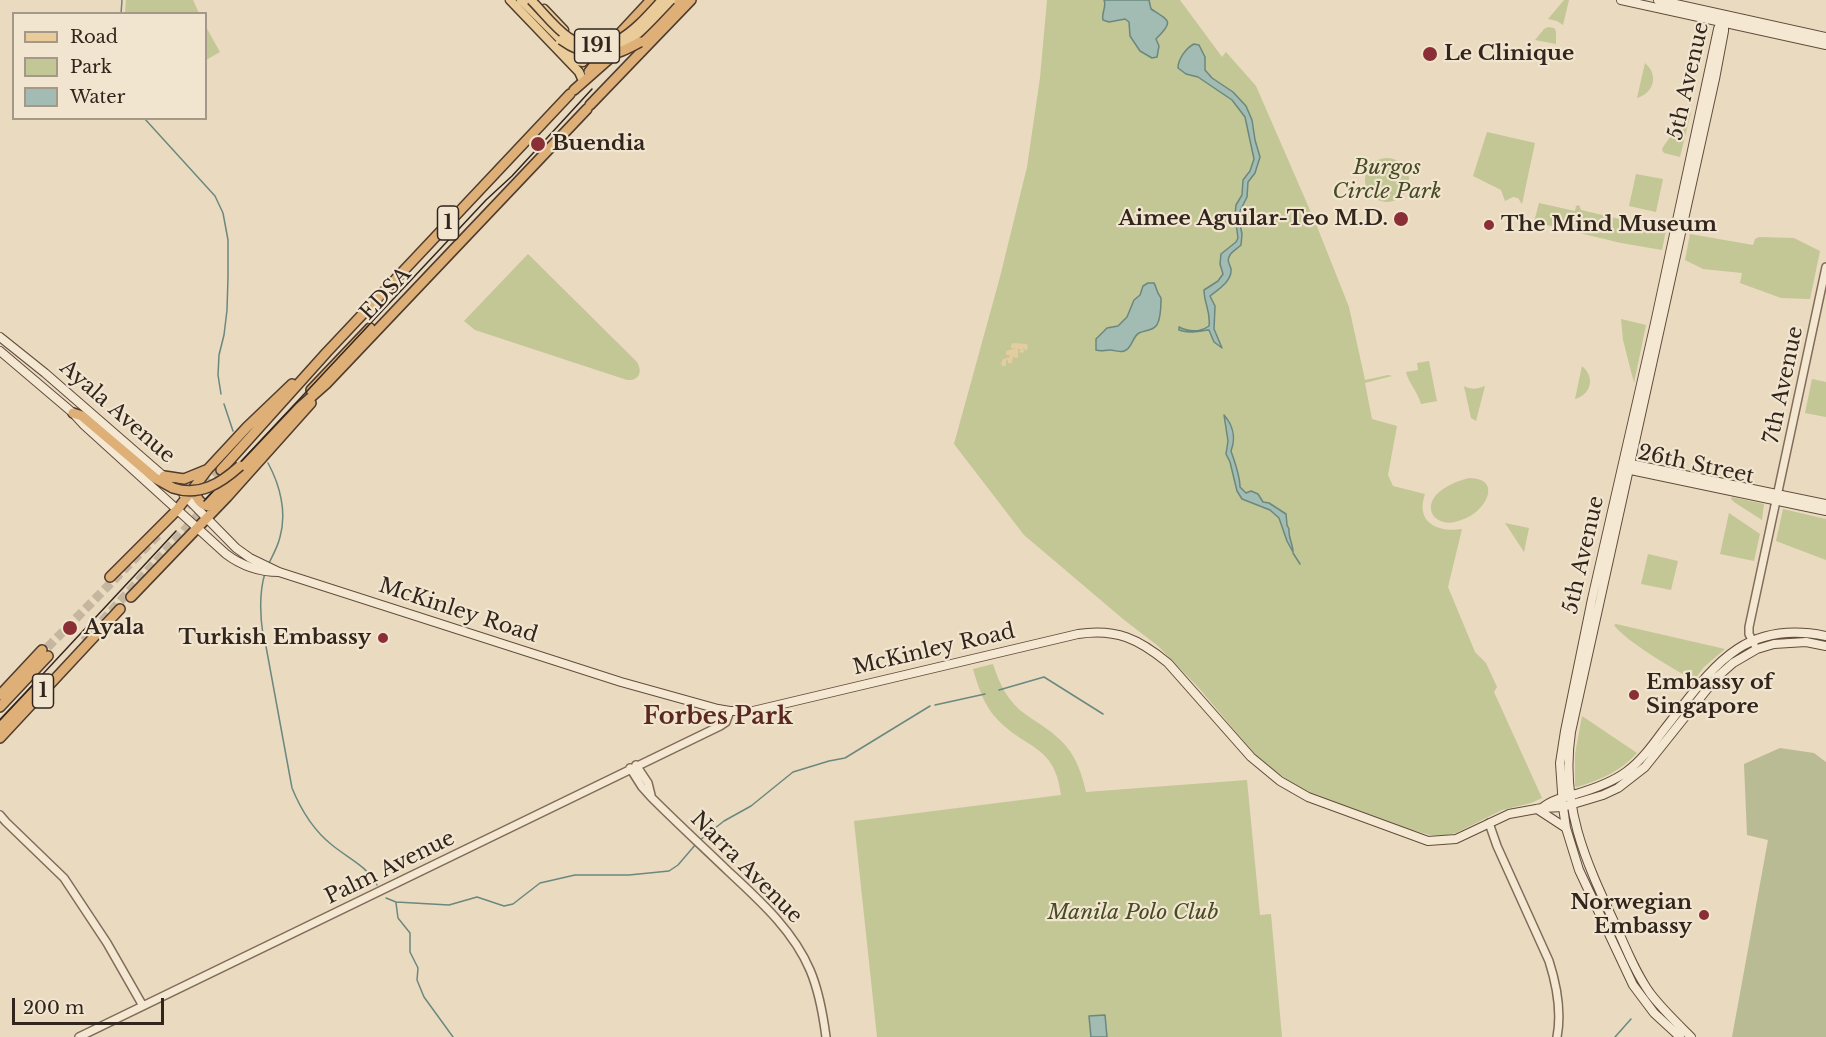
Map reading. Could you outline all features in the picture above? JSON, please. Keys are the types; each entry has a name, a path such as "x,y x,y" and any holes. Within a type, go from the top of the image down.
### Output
{"highway":[{"name":"1","path":"582,81 611,43 651,0"},
{"path":"582,81 657,0"},
{"name":"EDSA","path":"221,470 327,352 582,81 621,48 664,0"},
{"path":"596,53 608,55 620,53 640,42 680,0"},
{"name":"EDSA","path":"215,503 304,412 326,384 478,222 691,0"},
{"path":"73,413 82,416 155,478 169,486 191,491 206,489 217,484 240,466 458,234 478,222"},
{"name":"1","path":"110,577 177,510 208,469 247,427 327,352"},
{"path":"164,476 186,479 208,469"},
{"path":"195,487 196,497 202,504 210,507 215,503"},
{"name":"1","path":"131,597 197,529 215,503"},
{"name":"1","path":"0,738 120,609"},
{"path":"0,727 62,663 86,645"},
{"name":"1","path":"0,695 45,653 0,707"}],"main road":[{"path":"510,0 579,72 582,81"},
{"name":"191","path":"521,0 553,33 572,48 596,53 609,51 630,41 671,0"},
{"path":"534,0 580,42 594,45 611,43"},
{"name":"191","path":"534,0 569,38 591,46 609,44 626,37 664,0"},
{"path":"1621,0 1826,37"},
{"path":"1658,0 1723,20 1826,45"},
{"name":"5th Avenue","path":"1680,1037 1654,1013 1633,985 1579,870 1566,828 1567,806 1560,763 1564,730 1592,599 1627,468 1657,316 1723,20"},
{"path":"543,35 553,39 578,61 586,61 586,55 561,33 557,22"},
{"name":"Ayala Avenue","path":"0,337 164,476 206,518"},
{"name":"Ayala Avenue","path":"2,355 73,413 197,529"},
{"name":"26th Street","path":"1627,468 1776,497 1826,504"},
{"name":"26th Street","path":"1776,497 1826,511"},
{"name":"McKinley Road","path":"206,518 245,555 279,572 588,672 730,711 753,711 1065,636 1105,632 1130,638 1153,650 1178,672 1262,768 1289,787 1308,797 1428,841 1456,839 1509,814 1539,808 1567,806 1603,795 1631,780 1656,755 1716,678 1733,663 1757,649 1786,642 1806,642 1826,646"},
{"name":"McKinley Road","path":"197,529 237,561 259,571 279,572"},
{"name":"McKinley Road","path":"1539,808 1566,796 1606,783 1640,761 1690,696 1719,663 1737,649 1773,635 1795,633 1826,636"},
{"name":"5th Avenue","path":"1567,806 1588,866 1635,967 1651,994 1690,1037"},
{"path":"1539,808 1566,828"}],"street":[{"name":"7th Avenue","path":"1757,649 1749,634 1749,627 1826,267"},
{"path":"714,728 720,720 721,715 718,709"},
{"name":"Palm Avenue","path":"80,1037 726,722 730,711"},
{"name":"Narra Avenue","path":"633,767 642,787 651,797 750,891 795,941 815,984 826,1037"},
{"path":"0,815 3,821 61,875 73,891 107,943 143,1006"},
{"path":"1487,824 1555,979 1560,1010 1557,1037"}],"green space":[{"path":"126,0 193,0 199,12 125,12"},
{"path":"1047,0 1180,0 1222,57 1226,52 1256,86 1349,307 1365,380 1392,376 1365,383 1372,419 1397,426 1388,475 1393,486 1425,494 1423,512 1430,523 1444,529 1462,529 1448,587 1475,652 1486,663 1497,687 1494,692 1542,798 1502,810 1456,833 1441,836 1397,826 1296,786 1264,763 1253,752 1198,687 1158,646 1024,535 954,444 1000,277 1027,167 1040,78"},
{"path":"1564,0 1569,0 1563,25 1548,19"},
{"path":"1548,27 1556,31 1556,44 1535,40"},
{"path":"207,29 220,52 207,59"},
{"path":"1645,63 1652,73 1653,83 1643,96 1637,98"},
{"path":"1691,112 1680,157 1664,153 1663,147 1683,119"},
{"path":"1487,132 1535,143 1522,204 1518,198 1513,197 1505,201 1501,190 1473,176"},
{"name":"Burgos Circle Park","path":"1387,158 1396,159 1403,164 1408,171 1408,189 1403,196 1396,201 1387,202 1378,201 1371,196 1366,189 1365,180 1366,171 1371,164 1378,159"},
{"path":"1636,174 1663,179 1656,212 1629,206"},
{"path":"1539,203 1575,211 1576,206 1579,205 1581,210 1666,230 1662,250 1621,243 1534,222"},
{"path":"1690,234 1753,245 1755,239 1759,237 1794,238 1820,251 1810,299 1781,298 1740,283 1742,273 1703,269 1685,260"},
{"path":"528,254 637,362 640,372 637,377 627,380 475,330 464,321"},
{"path":"1621,319 1646,325 1634,383 1623,340"},
{"path":"1429,361 1437,401 1421,404 1406,372 1418,370 1417,363"},
{"path":"1582,366 1589,375 1590,385 1581,397 1575,399"},
{"path":"1812,379 1826,382 1826,417 1805,413"},
{"path":"1464,386 1474,389 1485,386 1476,421 1471,418"},
{"path":"1469,478 1483,481 1487,485 1488,495 1481,507 1471,515 1455,522 1443,522 1434,516 1431,507 1436,495 1451,484"},
{"path":"1732,497 1764,504 1762,520 1734,502"},
{"path":"1783,509 1826,519 1826,560 1776,541"},
{"path":"1729,513 1760,534 1754,561 1720,554"},
{"path":"1505,523 1529,528 1524,552"},
{"path":"1648,554 1678,561 1671,590 1641,584"},
{"path":"1614,625 1725,649 1704,667 1694,680 1639,647"},
{"name":"Manila Polo Club","path":"993,664 1001,685 1014,704 1056,736 1070,751 1079,768 1086,792 1247,780 1260,915 1271,914 1282,1037 877,1037 854,821 1061,795 1058,778 1046,757 1008,729 992,714 985,702 973,669"},
{"path":"1582,716 1637,753 1610,774 1577,787 1575,786 1575,754"},
{"path":"1780,748 1814,753 1826,762 1826,1037 1732,1037 1768,840 1747,835 1744,764"}],"sand":[{"path":"1013,343 1027,344 1028,348 1026,351 1023,347 1024,352 1022,353 1019,352 1021,349 1018,349 1018,358 1013,356 1012,363 1008,363 1008,359 1006,366 1002,366 1003,359 1010,357 1006,355 1006,351 1016,348 1011,348"}],"water":[{"path":"1104,0 1149,0 1151,9 1167,22 1156,39 1159,46 1157,57 1152,58 1140,51 1130,36 1129,22 1125,19 1109,22 1103,20"},
{"path":"1194,44 1199,45 1205,57 1205,70 1212,78 1233,92 1246,106 1252,120 1260,157 1255,173 1248,182 1247,197 1240,211 1241,245 1229,257 1231,273 1224,284 1210,296 1215,306 1214,329 1222,348 1214,342 1209,330 1187,332 1179,330 1179,327 1194,331 1209,326 1204,290 1218,281 1223,274 1220,264 1221,254 1238,238 1236,205 1242,195 1243,180 1250,171 1254,159 1245,117 1232,100 1198,77 1186,74 1178,68 1183,54"},
{"path":"1154,283 1161,298 1160,317 1156,326 1139,333 1127,350 1121,352 1096,350 1096,339 1107,328 1118,326 1127,317 1134,300 1140,295 1143,286"},
{"path":"1224,415 1233,432 1231,451 1240,487 1246,493 1251,491 1258,494 1263,502 1269,503 1286,514 1293,552 1279,518 1270,510 1242,499 1237,491 1226,454 1228,441"},
{"path":"1105,1015 1107,1037 1091,1037 1089,1016"}],"waterway":[{"path":"121,12 122,0"},
{"path":"146,120 215,196 223,213 228,240 228,277 227,310 219,355 218,375 221,394"},
{"path":"224,404 233,431"},
{"path":"268,463 279,489 283,518 279,540 269,563"},
{"path":"1293,553 1300,564"},
{"path":"263,635 261,604 265,573"},
{"path":"265,641 292,788 308,819 319,833 362,867 377,885"},
{"path":"999,690 1044,677 1103,714"},
{"path":"935,705 985,694"},
{"path":"700,840 724,821 751,806 793,772 845,758 930,706"},
{"path":"386,898 396,902 449,905 477,897 504,906 513,904 540,883 575,875 629,875 669,871 678,865 696,844"},
{"path":"396,903 398,918 410,933 410,952 418,968 417,980 424,997 453,1037"},
{"path":"1615,1037 1631,1019"}],"tunnel":[{"path":"177,516 221,470"},
{"path":"84,641 210,502"},
{"path":"38,657 161,532"}],"tram line":[{"path":"204,501 592,89"},
{"path":"0,720 176,531"}],"place":[{"name":"Le Clinique","path":"1430,54"},
{"name":"Buendia","path":"538,144"},
{"name":"Aimee Aguilar-Teo M.D.","path":"1401,219"},
{"name":"The Mind Museum","path":"1489,225"},
{"name":"Ayala","path":"70,628"},
{"name":"Turkish Embassy","path":"383,638"},
{"name":"Embassy of Singapore","path":"1634,695"},
{"name":"Norwegian Embassy","path":"1704,915"}],"district":[{"name":"Forbes Park","path":"718,717"}]}
